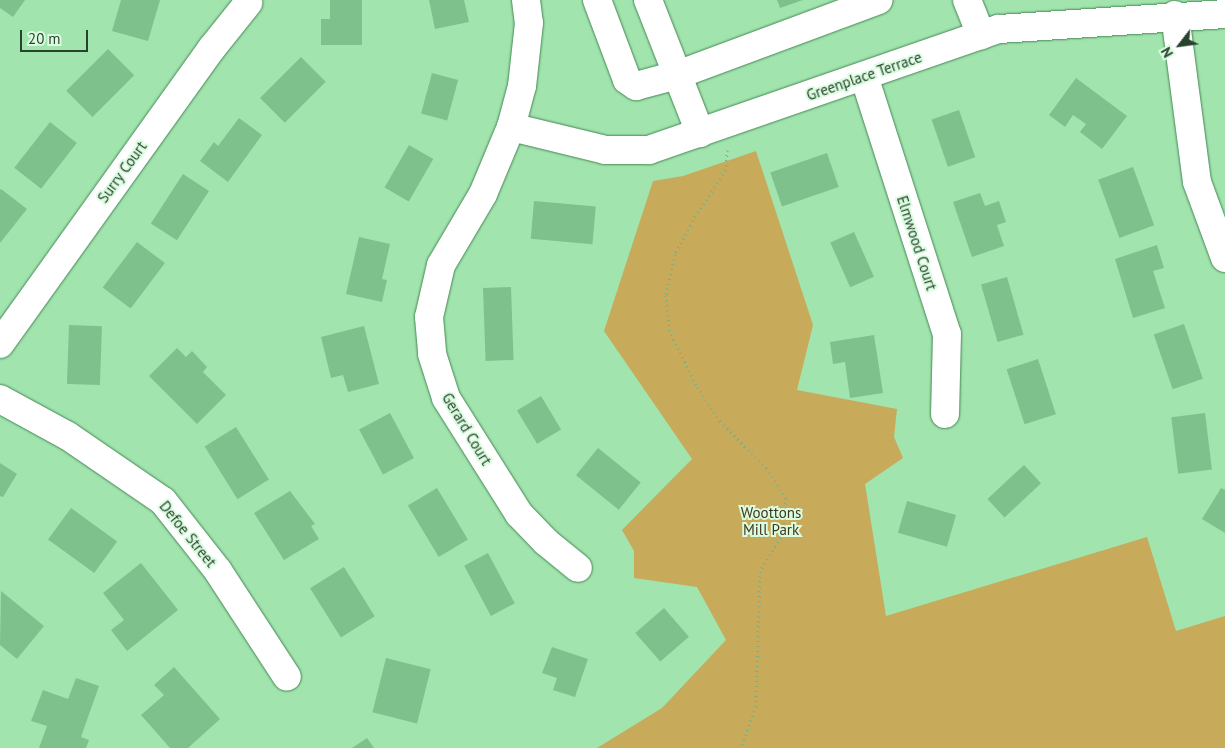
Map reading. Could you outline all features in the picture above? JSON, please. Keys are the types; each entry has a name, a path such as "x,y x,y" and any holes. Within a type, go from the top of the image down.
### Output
{"street":[{"name":"Gerard Court","path":"526,0 529,23 522,86 511,127 483,194 441,266 429,317 432,354 446,398 519,514 546,542 578,568"},
{"path":"597,0 627,80 636,86 677,75 879,0"},
{"path":"648,0 677,75 709,130"},
{"path":"968,0 981,35"},
{"name":"Surry Court","path":"0,344 212,48 248,3"},
{"name":"Greenplace Terrace","path":"511,127 606,150 649,150 999,29 1175,15 1225,14"},
{"path":"1175,15 1197,182 1225,258"},
{"name":"Elmwood Court","path":"864,76 947,334 945,414"},
{"name":"Defoe Street","path":"0,399 68,436 163,501 218,571 287,677"}],"path":[{"path":"709,130 727,146 726,170 695,216 675,254 666,295 669,330 697,386 720,422 766,468 786,498 783,532 760,571 756,706 741,748"}],"green space":[{"name":"Woottons Mill Park","path":"756,151 813,325 797,390 897,409 894,437 903,458 865,484 886,616 1147,537 1176,631 1225,616 1225,748 597,748 662,708 726,640 697,587 634,578 634,551 622,530 692,459 604,331 653,181 683,176"}],"building":[{"path":"0,0 25,0 13,17 0,8"},
{"path":"121,0 160,0 148,41 112,31"},
{"path":"330,0 362,0 362,45 321,45 321,19 330,19"},
{"path":"429,0 464,0 469,22 435,29"},
{"path":"777,0 803,0 780,8"},
{"path":"108,49 134,75 92,117 66,91"},
{"path":"301,57 326,82 285,123 260,98"},
{"path":"432,73 458,80 447,121 421,114"},
{"path":"1076,78 1127,116 1102,149 1080,132 1086,124 1073,115 1065,127 1049,115"},
{"path":"959,110 975,157 948,167 932,119"},
{"path":"239,118 262,135 228,182 200,161 214,142 218,146"},
{"path":"50,122 77,143 41,189 14,168"},
{"path":"409,145 433,159 409,201 384,187"},
{"path":"827,153 839,187 782,207 770,173"},
{"path":"1133,167 1154,225 1119,238 1098,180"},
{"path":"183,174 209,191 177,240 151,223"},
{"path":"0,190 27,209 0,243"},
{"path":"980,193 985,206 999,201 1006,222 997,225 1004,246 972,257 953,202"},
{"path":"534,201 596,206 592,244 531,239"},
{"path":"854,232 874,277 850,287 830,243"},
{"path":"359,237 390,244 382,279 387,280 382,302 346,294"},
{"path":"137,242 165,263 131,309 103,288"},
{"path":"1157,245 1164,268 1153,271 1165,308 1133,318 1115,259"},
{"path":"1007,277 1024,335 998,342 981,284"},
{"path":"511,287 514,360 486,361 483,288"},
{"path":"1184,324 1203,379 1173,389 1154,334"},
{"path":"69,325 102,326 100,385 67,384"},
{"path":"364,326 379,384 348,392 343,375 331,378 321,337"},
{"path":"874,335 883,393 850,398 845,362 833,364 830,342"},
{"path":"177,348 186,357 192,351 207,367 203,372 226,395 197,424 149,376"},
{"path":"1038,359 1056,414 1025,424 1007,369"},
{"path":"541,396 561,429 537,444 517,410"},
{"path":"390,413 414,458 383,474 359,429"},
{"path":"1205,413 1212,470 1178,474 1171,417"},
{"path":"236,427 269,480 237,499 205,447"},
{"path":"598,448 641,483 619,510 576,475"},
{"path":"0,463 17,474 3,497 0,496"},
{"path":"1024,465 1041,483 1004,517 987,499"},
{"path":"437,488 468,539 439,557 408,506"},
{"path":"1221,488 1225,490 1225,533 1202,519"},
{"path":"290,491 315,524 311,526 319,539 284,560 254,513"},
{"path":"907,501 956,515 947,547 898,533"},
{"path":"71,508 117,542 94,573 48,540"},
{"path":"488,553 515,603 491,616 464,566"},
{"path":"141,563 178,610 127,651 111,630 124,620 103,593"},
{"path":"344,567 375,616 341,637 310,588"},
{"path":"1,591 44,626 17,659 0,645"},
{"path":"664,608 689,637 660,662 635,633"},
{"path":"552,647 588,659 575,697 553,690 557,678 542,673"},
{"path":"386,658 431,669 417,723 372,712"},
{"path":"174,667 220,719 188,748 170,748 141,715 164,695 154,685"},
{"path":"76,678 99,686 81,737 89,740 86,748 39,748 47,726 31,721 43,690 68,699"},
{"path":"367,738 374,748 352,748"}]}
